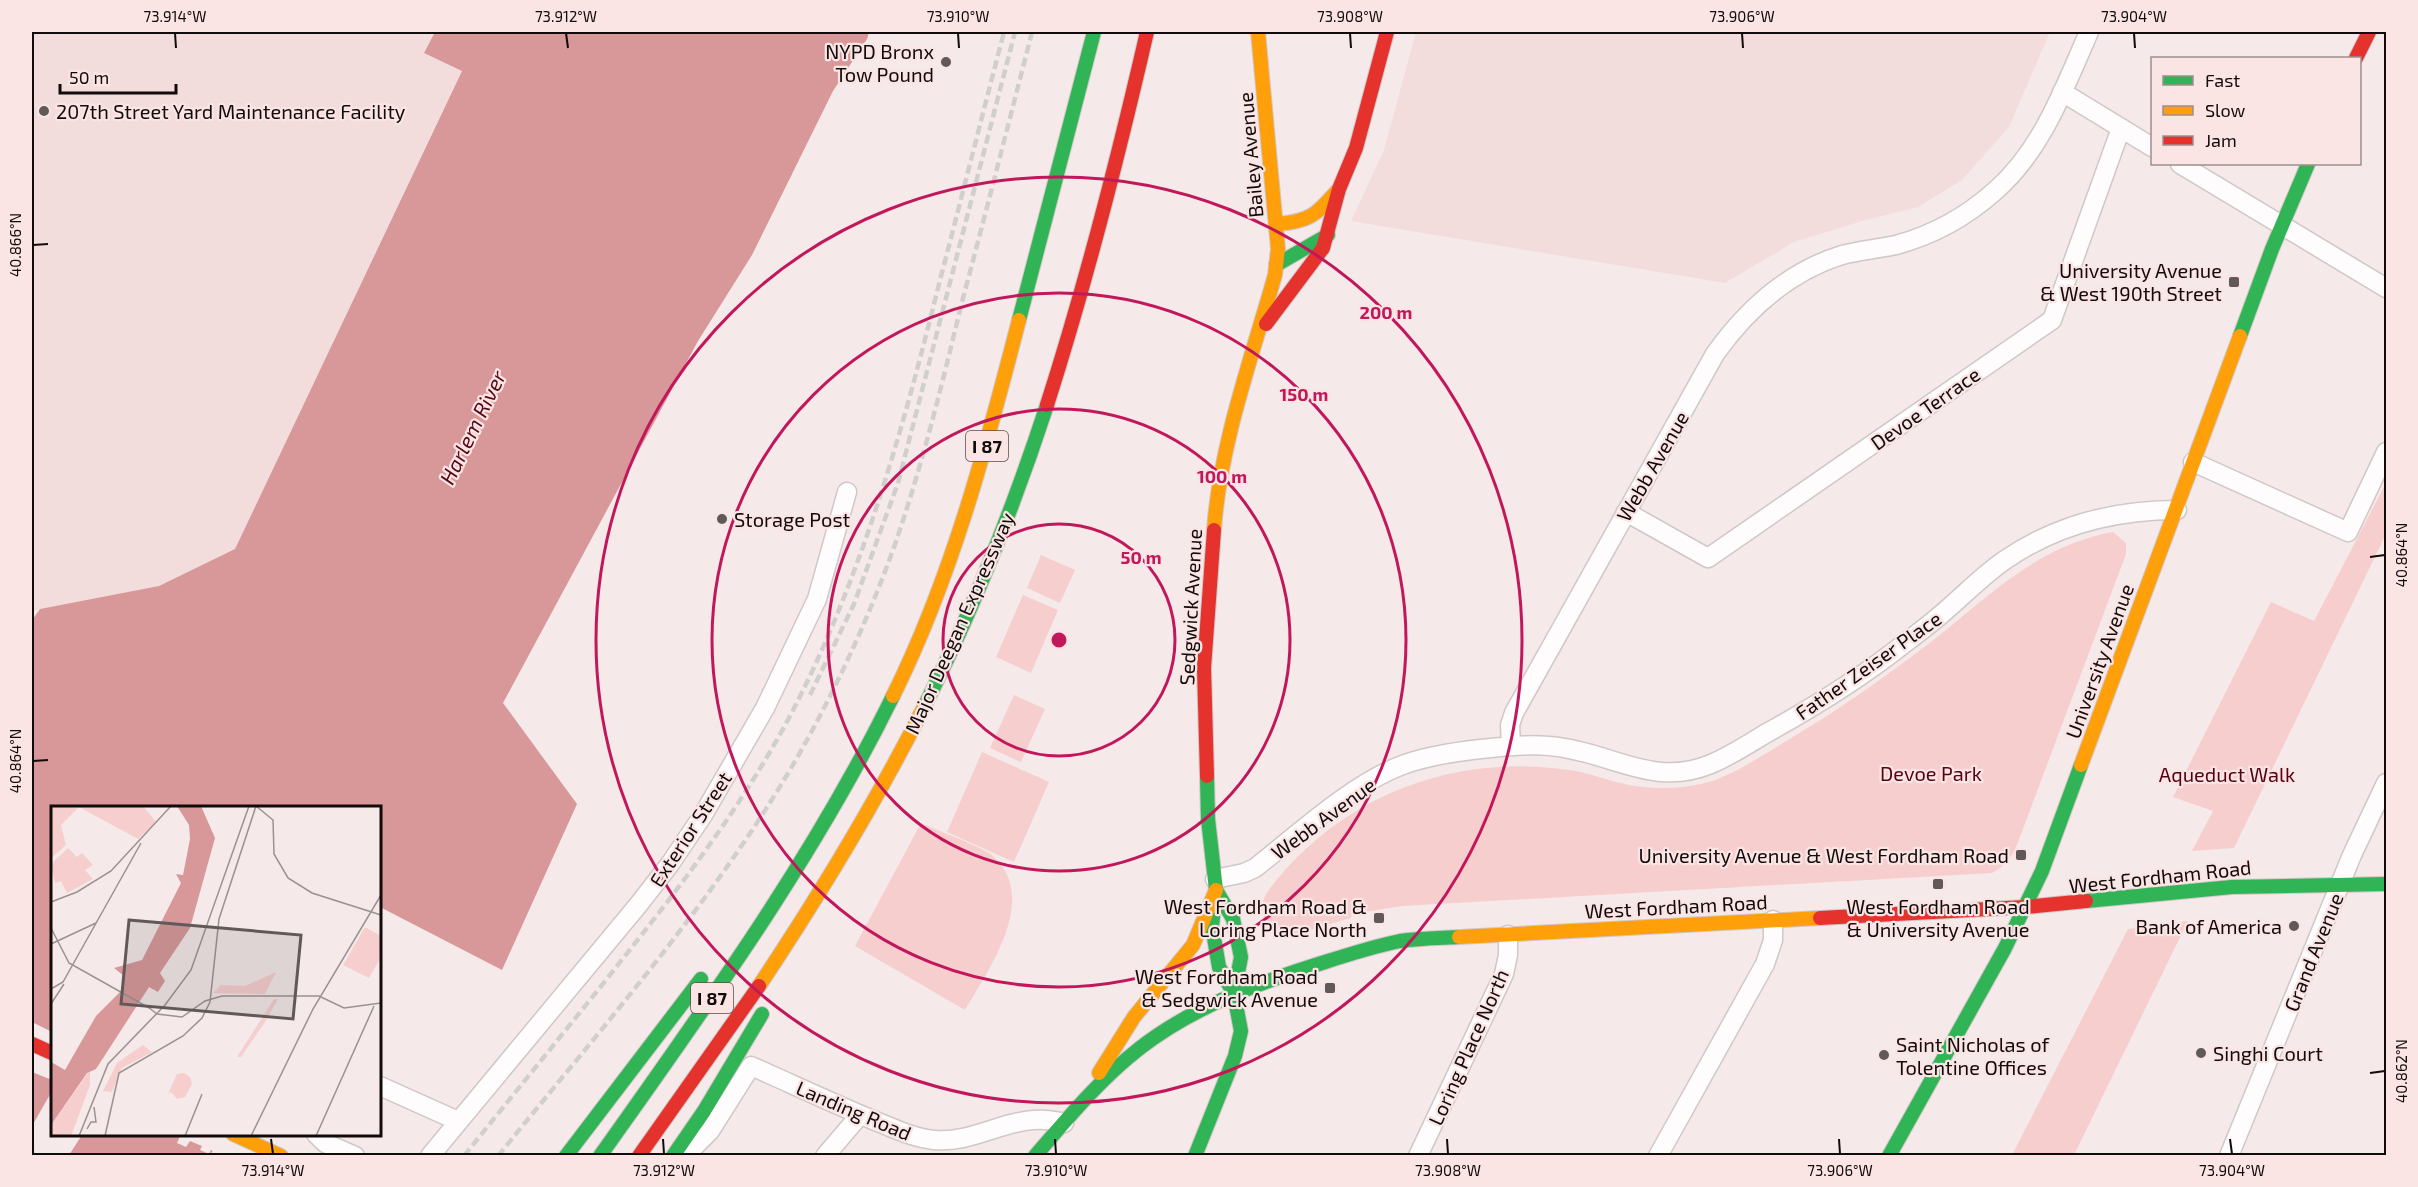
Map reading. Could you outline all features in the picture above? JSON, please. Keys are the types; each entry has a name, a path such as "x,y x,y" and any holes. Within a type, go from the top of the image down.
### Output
{"main road":[{"name":"Major Deegan Expressway","path":"600,1155 709,1002 816,836 886,713 927,621 961,528 997,409 1094,32"},
{"name":"Major Deegan Expressway","path":"639,1155 769,969 860,826 893,768 939,677 984,574 1050,393 1089,264 1147,32"},
{"name":"Bailey Avenue","path":"1258,32 1276,225 1276,270"},
{"name":"Sedgwick Avenue","path":"1260,330 1287,300 1323,248 1339,189 1356,148 1387,32"},
{"path":"2356,57 2369,32"},
{"name":"University Avenue","path":"1889,1155 2026,908 2282,225 2308,165"},
{"name":"Sedgwick Avenue","path":"1276,225 1301,224 1315,216 1339,189"},
{"path":"1276,270 1328,235"},
{"name":"Sedgwick Avenue","path":"1234,994 1219,968 1212,926 1215,884 1207,808 1204,668 1216,499 1232,427 1276,270"},
{"path":"792,961 860,826"},
{"path":"736,937 816,836"},
{"path":"1068,1118 1134,1017 1193,945 1215,884"},
{"name":"Sedgwick Avenue","path":"1195,1155 1238,1048 1240,1031 1234,994 1241,957 1233,919 1215,884"},
{"name":"West Fordham Road","path":"1035,1155 1120,1065 1145,1046 1234,994 1278,976 1385,944 1410,940 2026,908 2232,886 2386,884"},
{"path":"566,1155 714,964"},
{"path":"674,1155 704,1111 766,1006"},
{"path":"32,1044 51,1053"},
{"path":"237,1136 281,1155"}],"street":[{"name":"Webb Avenue","path":"1215,884 1256,868 1339,802 1400,766 1450,753 1511,745 1510,725 1514,713 1715,354 1732,330 1752,309 1780,286 1816,266 1841,255 1917,238 1946,226 1973,209 2009,177 2034,147 2049,122 2089,32"},
{"path":"2062,92 2151,146"},
{"name":"Devoe Terrace","path":"1626,512 1708,558 2052,320 2121,128"},
{"path":"2182,165 2386,288"},
{"path":"2193,462 2348,532 2386,452"},
{"name":"Exterior Street","path":"430,1155 639,904 670,864 703,815 765,708 817,598 847,492"},
{"name":"Father Zeiser Place","path":"1511,745 1563,747 1590,753 1635,769 1659,772 1682,771 1707,766 1730,756 1855,680 1902,646 1985,575 2033,542 2060,530 2121,513 2177,510"},
{"name":"Grand Avenue","path":"2229,1155 2341,884 2386,783"},
{"path":"1658,1155 1765,964 1773,940 1773,920"},
{"name":"Loring Place North","path":"1418,1155 1504,974 1508,955 1508,935"},
{"name":"Landing Road","path":"685,1155 710,1131 751,1066 860,1115 912,1135 936,1140 962,1137 1026,1119 1068,1118"},
{"path":"381,1086 458,1121"},
{"path":"825,1155 860,1115"},
{"path":"318,1136 326,1143 355,1155"}],"shaded area":[{"path":"32,32 435,32 424,53 462,70 235,549 159,586 32,611"},
{"path":"1416,32 2050,32 2009,127 1962,180 1918,207 1794,242 1725,283 1351,221 1384,150"}],"green space":[{"name":"Aqueduct Walk","path":"2386,483 2386,534 2234,848 2192,851 2213,811 2173,797 2271,602 2314,621"},
{"name":"Devoe Park","path":"2113,532 2126,543 2126,554 2017,845 2001,868 1992,873 1402,906 1352,914 1351,918 1285,937 1263,916 1262,909 1266,894 1309,846 1340,821 1375,801 1411,785 1449,774 1488,768 1529,766 1570,770 1629,785 1656,788 1692,786 1722,777 1764,755 1857,696 1927,645 2013,576 2059,549"},
{"path":"1041,555 1075,570 1060,603 1027,588"},
{"path":"1023,595 1058,610 1031,673 996,657"},
{"path":"1014,695 1045,709 1021,762 990,748"},
{"path":"982,752 1049,782 1014,862 947,832"},
{"path":"921,823 988,852 1006,873 1012,892 1011,912 1006,933 986,975 965,1010 855,946"},
{"path":"2188,921 2074,1155 2012,1155 2128,929"}],"water":[{"name":"Harlem River","path":"435,32 869,32 867,39 833,91 752,255 698,341 503,703 577,804 502,970 381,908 381,806 51,806 51,1136 222,1136 210,1155 32,1155 32,620 40,609 159,586 235,549 462,71 424,53"}],"pier":[{"path":"32,1022 51,1032 51,1080 32,1072"},
{"path":"51,1093 51,1136 81,1136 69,1155 35,1155 32,1126"},
{"path":"180,1136 225,1136 216,1152 211,1150 209,1154 200,1150 202,1146 190,1141 186,1147 177,1143"}],"railway":[{"path":"464,1156 654,920 696,864 773,747 815,665 859,559 894,450 925,340 1004,32"},
{"path":"810,695 854,604 898,483 1015,32"},
{"path":"498,1156 625,1001 746,840 782,784 847,661 886,570 923,456 1032,32"}],"traffic: fast":[{"path":"1019,320 1094,32"},
{"path":"2240,336 2272,249 2308,165"},
{"path":"1276,265 1328,235"},
{"path":"924,707 991,559 1047,405"},
{"path":"600,1156 679,1045 793,874 862,756 893,696"},
{"path":"1889,1156 2005,948 2042,871 2081,765"},
{"path":"1195,1156 1235,1056 1241,1031 1234,994 1219,967 1212,926 1216,890 1208,819 1207,776"},
{"path":"2086,901 2232,887 2386,884"},
{"path":"1216,890 1233,919 1241,957 1234,994"},
{"path":"1035,1156 1085,1099 1125,1060 1161,1033 1205,1008 1277,978 1372,948 1407,940 1459,937"},
{"path":"566,1156 701,979"},
{"path":"673,1156 704,1111 762,1014"}],"traffic: slow":[{"path":"1214,530 1217,498 1230,433 1275,275 1278,249 1258,32"},
{"path":"1276,224 1311,216 1337,191"},
{"path":"893,696 933,605 966,511 1019,320"},
{"path":"2081,765 2240,336"},
{"path":"759,986 846,849 924,707"},
{"path":"1099,1073 1134,1017 1193,945 1216,890"},
{"path":"1459,937 1820,918"},
{"path":"237,1136 281,1156"}],"traffic: jam":[{"path":"1047,405 1101,220 1147,32"},
{"path":"1266,324 1323,248 1339,189 1356,148 1387,32"},
{"path":"2356,57 2369,32"},
{"path":"1207,776 1204,668 1214,530"},
{"path":"1820,918 2026,907 2086,901"},
{"path":"639,1156 759,986"},
{"path":"32,1044 51,1053"}],"place":[{"name":"NYPD Bronx Tow Pound","path":"946,62"},
{"name":"207th Street Yard Maintenance Facility","path":"44,111"},
{"name":"University Avenue & West 190th Street","path":"2234,282"},
{"name":"Storage Post","path":"722,519"},
{"name":"University Avenue & West Fordham Road","path":"2021,855"},
{"name":"West Fordham Road & University Avenue","path":"1938,884"},
{"name":"West Fordham Road & Loring Place North","path":"1379,918"},
{"name":"Bank of America","path":"2294,926"},
{"name":"West Fordham Road & Sedgwick Avenue","path":"1330,988"},
{"name":"Singhi Court","path":"2201,1053"},
{"name":"Saint Nicholas of Tolentine Offices","path":"1884,1055"}]}
